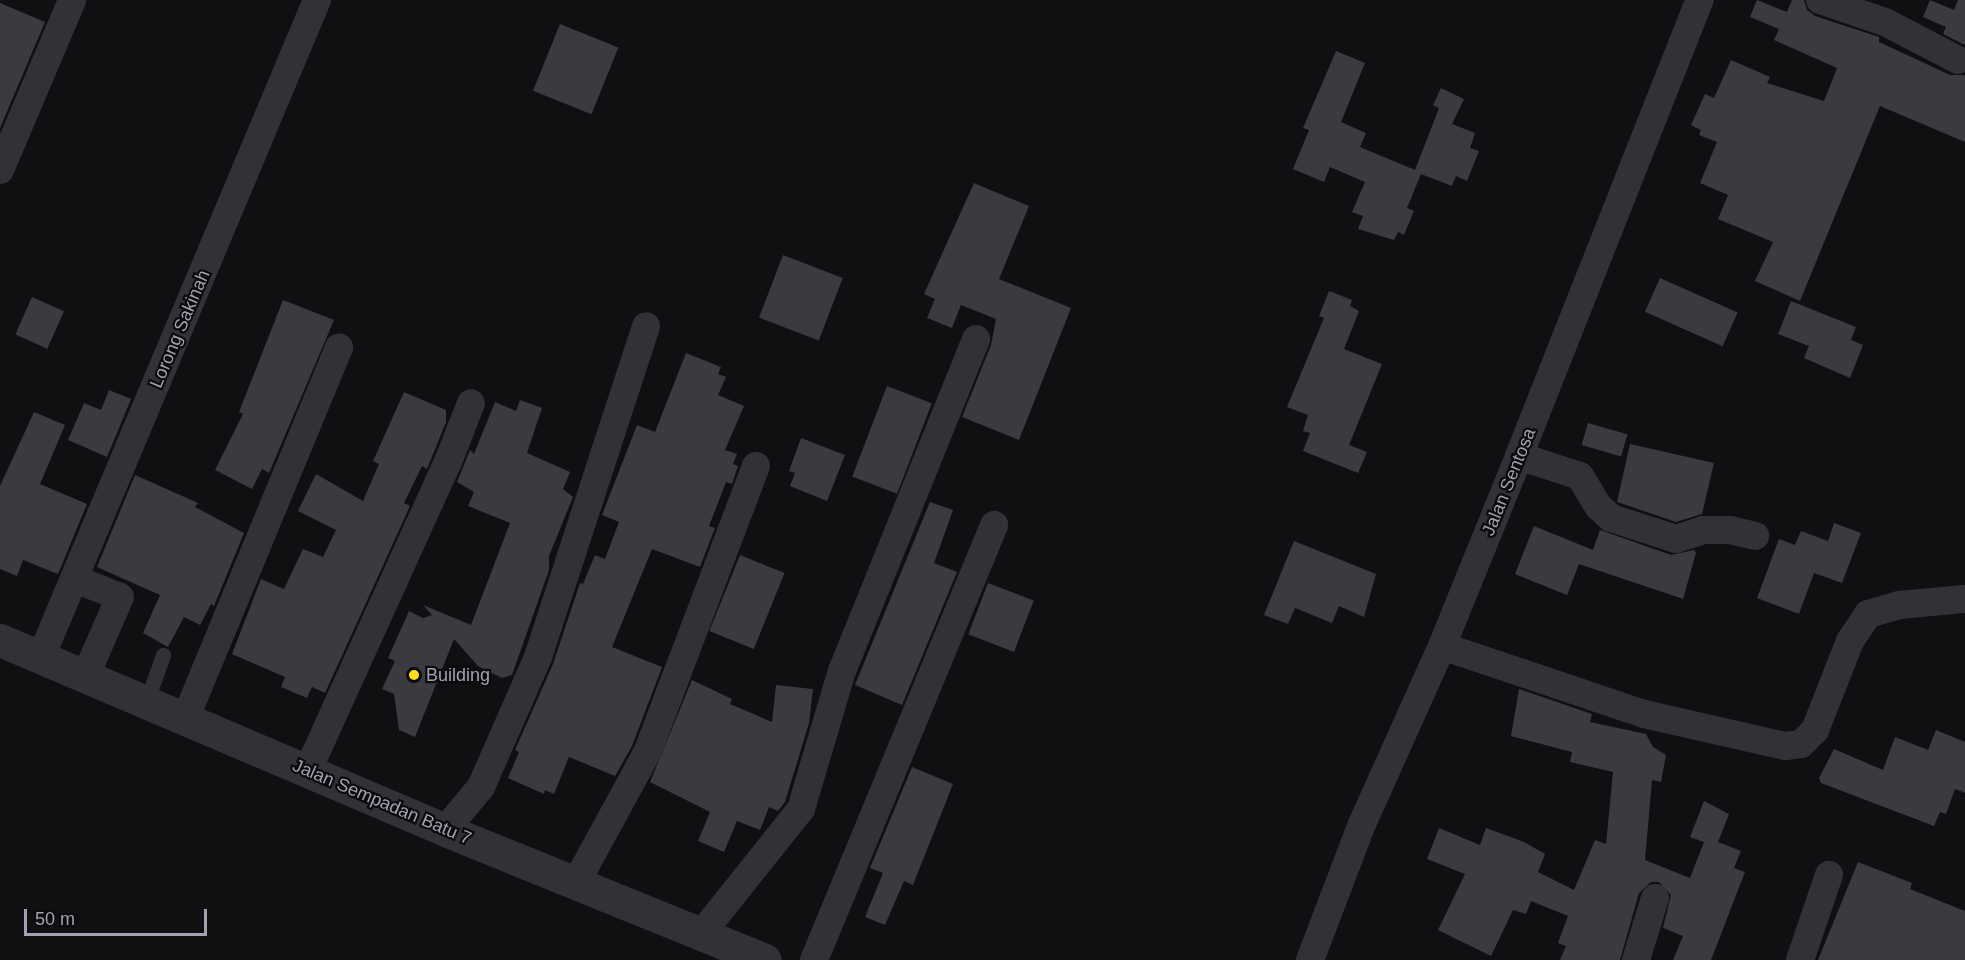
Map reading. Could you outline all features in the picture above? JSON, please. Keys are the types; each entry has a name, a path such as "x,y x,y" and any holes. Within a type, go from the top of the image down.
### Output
{"street":[{"path":"0,170 72,0"},
{"name":"Lorong Sakinah","path":"41,657 317,0"},
{"name":"Jalan Sentosa","path":"1310,960 1362,824 1442,646 1700,0"},
{"path":"1820,0 1885,22 1958,60"},
{"path":"445,830 481,787 538,657 646,326"},
{"path":"702,933 801,809 842,671 976,339"},
{"path":"186,717 339,347"},
{"path":"308,770 448,462 471,403"},
{"path":"1519,456 1580,476 1598,506 1611,518 1676,539 1703,530 1730,530 1755,536"},
{"path":"576,883 647,753 756,466"},
{"path":"814,960 994,525"},
{"path":"75,579 120,597 86,675"},
{"path":"1442,646 1644,714 1785,746 1801,744 1815,730 1850,641 1868,614 1899,606 1965,599"},
{"name":"Jalan Sempadan Batu 7","path":"0,640 147,700 445,830 765,960"},
{"path":"1800,960 1829,875"},
{"path":"1636,960 1655,898"}],"lane":[{"path":"147,700 163,655"}],"building":[{"path":"1757,0 1787,12 1792,0 1804,0 1807,10 1815,16 1879,37 1879,42 1950,75 1965,75 1965,142 1880,106 1800,301 1755,281 1773,242 1718,219 1728,195 1700,183 1717,142 1699,135 1701,130 1691,125 1705,94 1714,98 1731,60 1770,77 1767,83 1824,101 1837,68 1774,40 1779,29 1750,17"},
{"path":"1930,0 1954,10 1958,0 1965,0 1965,45 1943,34 1946,27 1923,17"},
{"path":"0,3 45,22 0,128"},
{"path":"560,24 618,48 591,114 533,91"},
{"path":"1336,51 1365,63 1341,122 1366,133 1360,147 1415,170 1439,108 1433,105 1441,88 1464,99 1452,124 1475,133 1470,148 1479,151 1467,181 1456,176 1452,186 1421,174 1407,208 1414,211 1404,235 1398,232 1394,240 1358,229 1363,216 1352,212 1365,182 1330,167 1324,182 1293,169 1309,130 1303,128"},
{"path":"974,183 1029,206 999,279 1071,308 1019,440 962,417 991,345 996,319 961,305 952,328 927,318 935,299 924,294"},
{"path":"783,255 843,278 819,340 759,318"},
{"path":"1660,278 1738,313 1723,346 1645,312"},
{"path":"1329,291 1352,300 1350,306 1359,311 1344,349 1382,364 1349,445 1367,452 1358,473 1303,451 1310,433 1303,431 1308,415 1287,407 1324,318 1319,316"},
{"path":"32,297 64,311 47,349 15,334"},
{"path":"283,300 334,320 269,473 262,469 252,489 215,470 243,414 239,412"},
{"path":"1791,301 1856,327 1851,340 1863,345 1850,378 1804,358 1809,346 1778,334"},
{"path":"686,353 721,367 718,374 726,377 718,395 744,406 725,450 737,454 733,464 738,466 732,484 726,482 709,526 715,528 700,567 652,549 612,647 662,667 632,746 615,776 569,757 554,794 545,790 544,794 508,778 519,752 515,750 553,664 580,583 583,584 595,555 605,559 619,522 602,515 637,425 655,432"},
{"path":"887,386 932,403 897,494 852,477"},
{"path":"109,390 131,399 107,457 68,440 84,403 101,410"},
{"path":"404,392 446,410 446,422 427,469 422,466 404,503 410,506 325,693 312,687 307,698 281,687 285,677 232,654 261,579 284,589 303,549 323,557 336,530 298,511 316,474 363,501 379,464 373,461"},
{"path":"520,400 542,408 527,453 570,472 563,489 573,497 549,556 549,570 512,675 502,678 478,666 454,639 415,737 399,730 394,694 382,689 395,661 388,658 409,611 423,618 432,615 423,605 471,625 510,523 468,506 474,492 457,482 470,450 474,454 495,402 516,411"},
{"path":"34,412 65,425 40,484 87,504 58,574 23,560 17,576 0,569 0,486"},
{"path":"1588,423 1627,434 1621,456 1582,445"},
{"path":"801,438 845,455 827,501 790,486 795,473 789,471"},
{"path":"1630,444 1714,463 1702,514 1676,522 1617,502"},
{"path":"135,475 198,503 195,507 244,533 214,606 211,604 200,625 184,617 168,647 143,633 160,595 97,567"},
{"path":"930,502 953,510 934,563 957,572 902,705 855,685"},
{"path":"1834,523 1861,533 1842,583 1814,573 1799,614 1757,598 1779,539 1795,545 1801,531 1828,541"},
{"path":"1534,526 1593,550 1600,530 1671,555 1694,550 1696,553 1683,599 1579,564 1567,595 1515,574"},
{"path":"1294,541 1376,574 1364,617 1339,606 1332,623 1295,608 1288,624 1264,615"},
{"path":"740,555 785,573 754,649 709,631"},
{"path":"988,583 1034,601 1014,652 968,634"},
{"path":"692,680 732,699 730,704 772,722 776,685 813,689 809,723 785,802 778,811 769,807 760,830 737,821 724,852 698,841 710,812 650,782"},
{"path":"1519,689 1592,714 1590,722 1646,734 1653,747 1666,755 1661,782 1652,780 1645,860 1690,878 1704,842 1690,837 1704,801 1729,814 1718,842 1741,851 1734,868 1745,872 1711,960 1673,960 1683,936 1663,928 1671,895 1659,882 1651,882 1639,893 1620,960 1560,960 1566,946 1558,943 1568,916 1531,901 1526,914 1513,910 1491,956 1438,930 1465,874 1427,859 1439,828 1480,845 1486,828 1524,842 1545,854 1538,872 1574,890 1595,840 1606,844 1613,772 1570,762 1572,752 1511,736"},
{"path":"1936,730 1965,742 1965,793 1955,789 1946,814 1940,812 1934,826 1821,783 1819,778 1834,749 1883,770 1895,737 1928,750"},
{"path":"912,767 953,784 913,885 904,881 885,925 865,917 883,873 870,868"},
{"path":"1858,862 1912,883 1910,889 1965,911 1965,960 1818,960"}],"place":[{"name":"Building","path":"414,675"}]}
